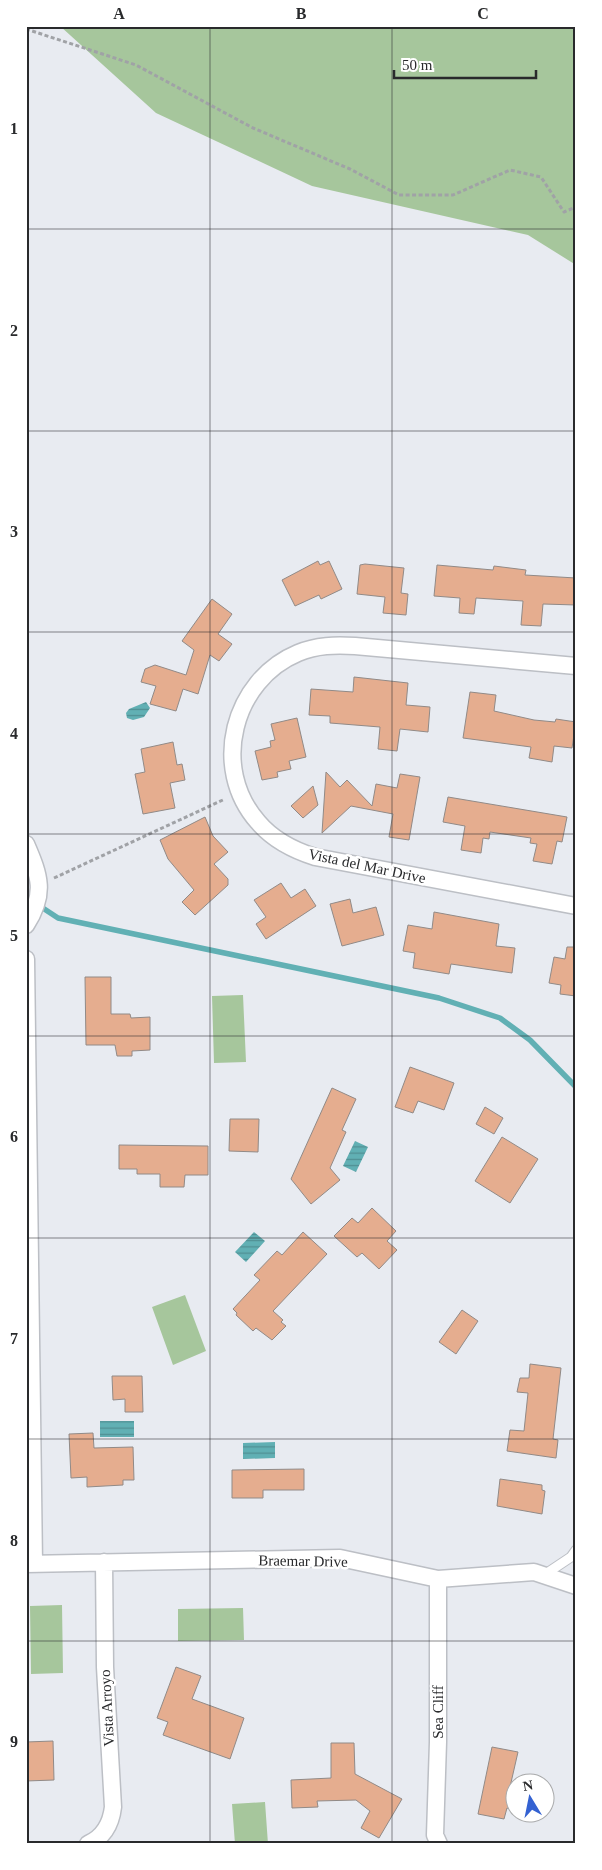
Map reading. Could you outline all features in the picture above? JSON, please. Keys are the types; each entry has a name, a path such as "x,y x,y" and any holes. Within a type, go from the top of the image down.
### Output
{"street":[{"name":"Vista del Mar Drive","path":"576,666 355,646 331,645 298,653 279,664 262,678 248,696 238,717 232,750 234,772 240,792 251,814 275,838 294,850 315,858 576,906"},
{"path":"26,844 34,861 40,884 38,905 26,925"},
{"path":"26,959 30,1564"},
{"name":"Braemar Drive","path":"30,1564 340,1558 438,1579 458,1576 534,1572 576,1586"},
{"name":"Vista Arroyo","path":"88,1844 102,1835 108,1827 113,1807 105,1667 104,1562"},
{"name":"Sea Cliff","path":"438,1579 436,1835 440,1844"}],"lane":[{"path":"544,1575 571,1557 576,1550"}],"path":[{"path":"26,29 136,65 253,128 350,170 399,196 453,195 510,170 541,177 564,212 576,207"},
{"path":"40,884 240,792"}],"green space":[{"path":"60,26 576,26 576,265 528,235 312,186 156,113"},
{"path":"243,995 246,1062 214,1063 212,996"},
{"path":"185,1295 206,1351 173,1365 152,1307"},
{"path":"62,1605 63,1673 31,1674 30,1606"},
{"path":"243,1608 244,1640 178,1641 178,1609"},
{"path":"265,1802 268,1844 235,1844 232,1804"}],"water":[{"path":"146,702 150,708 144,717 133,720 127,718 126,713 129,709"},
{"path":"355,1141 368,1147 356,1172 343,1166"},
{"path":"254,1232 265,1241 246,1262 235,1252"},
{"path":"100,1421 134,1421 134,1437 100,1437"},
{"path":"275,1442 275,1458 243,1459 243,1443"}],"building":[{"path":"318,561 320,565 329,561 342,589 321,599 319,595 295,606 282,580"},
{"path":"360,565 404,568 401,593 408,594 406,615 383,613 385,597 357,594"},
{"path":"437,565 493,570 494,566 526,570 525,575 576,578 576,605 543,604 541,626 521,625 523,601 476,598 474,614 459,613 460,598 434,596"},
{"path":"212,599 232,614 218,634 232,644 219,661 210,655 198,694 183,689 176,711 150,704 156,686 141,682 145,669 155,665 186,675 194,650 182,641"},
{"path":"354,677 408,683 406,705 430,707 428,732 400,729 397,751 378,749 380,727 330,723 330,716 309,715 311,689 353,692"},
{"path":"470,692 496,695 494,711 534,720 555,722 556,719 576,722 572,748 554,746 552,762 529,758 531,747 463,738"},
{"path":"297,718 306,757 289,761 291,769 277,772 278,777 262,780 255,751 271,747 270,741 275,740 271,724"},
{"path":"173,742 177,765 182,764 185,780 170,783 175,808 143,814 135,774 145,772 141,749"},
{"path":"326,772 340,787 347,780 372,806 376,784 397,788 400,774 420,777 409,840 389,837 393,814 351,806 322,833"},
{"path":"313,786 318,805 303,818 291,806"},
{"path":"448,797 567,817 562,842 557,841 552,864 533,861 537,844 530,843 531,838 490,832 489,839 483,838 481,853 461,850 465,826 443,822"},
{"path":"205,817 213,836 228,852 214,864 228,879 228,885 195,915 182,902 194,890 168,859 160,840"},
{"path":"281,883 291,898 305,889 316,906 266,939 256,924 266,917 254,900"},
{"path":"350,899 353,913 376,907 384,935 342,946 330,904"},
{"path":"434,912 499,924 496,946 515,948 512,973 451,964 449,974 413,968 415,953 403,951 408,925 432,929"},
{"path":"567,947 576,947 576,996 560,994 561,985 549,983 554,957 565,959"},
{"path":"85,977 111,977 111,1014 130,1014 131,1018 150,1017 150,1050 132,1051 132,1056 117,1056 115,1045 86,1045"},
{"path":"410,1067 454,1083 444,1110 418,1101 413,1113 395,1107"},
{"path":"332,1088 356,1099 342,1130 346,1132 330,1168 340,1180 311,1204 291,1179"},
{"path":"485,1107 503,1118 494,1134 476,1124"},
{"path":"230,1119 259,1119 258,1152 229,1151"},
{"path":"502,1137 538,1159 510,1203 475,1181"},
{"path":"119,1145 208,1146 208,1175 185,1175 184,1187 160,1187 160,1174 137,1174 137,1169 119,1169"},
{"path":"372,1208 396,1231 387,1241 397,1250 379,1269 362,1253 357,1257 334,1236 352,1218 358,1223"},
{"path":"303,1232 327,1254 273,1311 283,1320 281,1322 286,1326 272,1340 256,1328 253,1331 236,1315 237,1313 233,1309 260,1280 254,1275 277,1251 282,1255"},
{"path":"462,1310 478,1321 456,1354 439,1342"},
{"path":"530,1364 561,1368 553,1439 558,1440 556,1458 507,1451 510,1430 524,1431 528,1393 517,1392 520,1378 529,1378"},
{"path":"112,1376 142,1376 143,1412 125,1412 125,1399 113,1400"},
{"path":"93,1433 94,1448 133,1447 134,1480 123,1480 123,1485 87,1487 87,1477 71,1478 69,1434"},
{"path":"304,1469 304,1490 263,1490 263,1498 232,1498 232,1470"},
{"path":"500,1479 542,1485 542,1490 545,1491 542,1514 497,1506"},
{"path":"176,1667 201,1676 192,1699 244,1718 230,1759 163,1735 168,1722 157,1718"},
{"path":"53,1741 54,1780 26,1781 26,1742"},
{"path":"331,1743 354,1743 355,1774 402,1799 379,1838 361,1828 370,1811 356,1800 317,1801 318,1807 292,1808 291,1780 331,1778"},
{"path":"492,1747 518,1752 513,1772 504,1772 504,1819 478,1814"}],"waterway":[{"path":"26,897 58,918 439,998 500,1018 530,1040 576,1087"}]}
